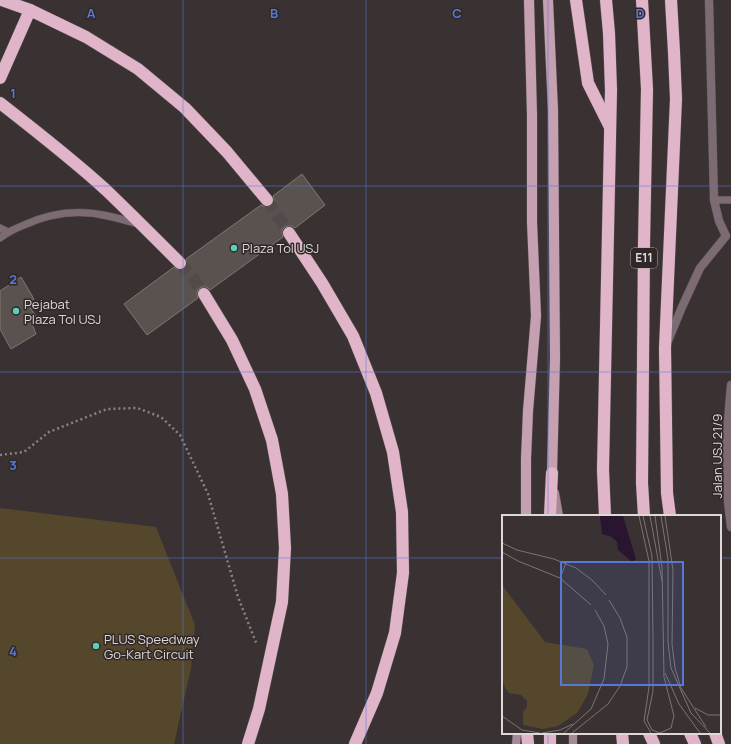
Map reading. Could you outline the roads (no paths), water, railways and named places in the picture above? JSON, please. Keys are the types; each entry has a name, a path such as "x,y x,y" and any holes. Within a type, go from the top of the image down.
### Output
{"highway":[{"path":"2,0 30,10 86,37 138,69 185,108 227,152 267,200"},
{"path":"576,0 588,83 610,128"},
{"path":"605,515 603,462 611,90 606,0"},
{"name":"E11","path":"642,0 647,89 642,475 644,515"},
{"path":"670,515 667,493 665,348 676,98 671,0"},
{"path":"0,78 30,10"},
{"path":"0,103 69,158 142,225 180,263"},
{"path":"289,233 322,283 353,336 376,393 393,452 402,512 403,573 395,633 377,693 355,744"},
{"path":"204,294 232,340 255,389 272,440 282,494 285,548 282,602 258,709 248,744"},
{"path":"550,515 552,472"},
{"path":"527,734 528,744"},
{"path":"622,734 623,744"},
{"path":"649,734 654,744"},
{"path":"690,734 695,744"},
{"path":"715,734 719,744"}],"main road":[{"path":"526,515 527,431 536,316 532,222 532,115 529,0"},
{"path":"548,0 553,110 555,350 552,472"}],"street":[{"path":"665,348 700,268 728,237 719,221 714,200 709,0"},
{"name":"Jalan USJ 21/9","path":"731,385 727,432 728,502 731,527"},
{"path":"552,472 559,515"},
{"path":"516,744 517,734"}],"lane":[{"path":"714,200 731,200"},
{"path":"0,238 8,232 36,219 56,214 80,212 108,216 142,225"},
{"path":"0,228 8,232"}],"tunnel":[{"path":"267,200 289,233"},
{"path":"180,263 204,294"}],"place":[{"name":"Plaza Tol USJ","path":"234,248"},
{"name":"Pejabat Plaza Tol USJ","path":"16,311"},
{"name":"PLUS Speedway Go-Kart Circuit","path":"96,646"}]}
